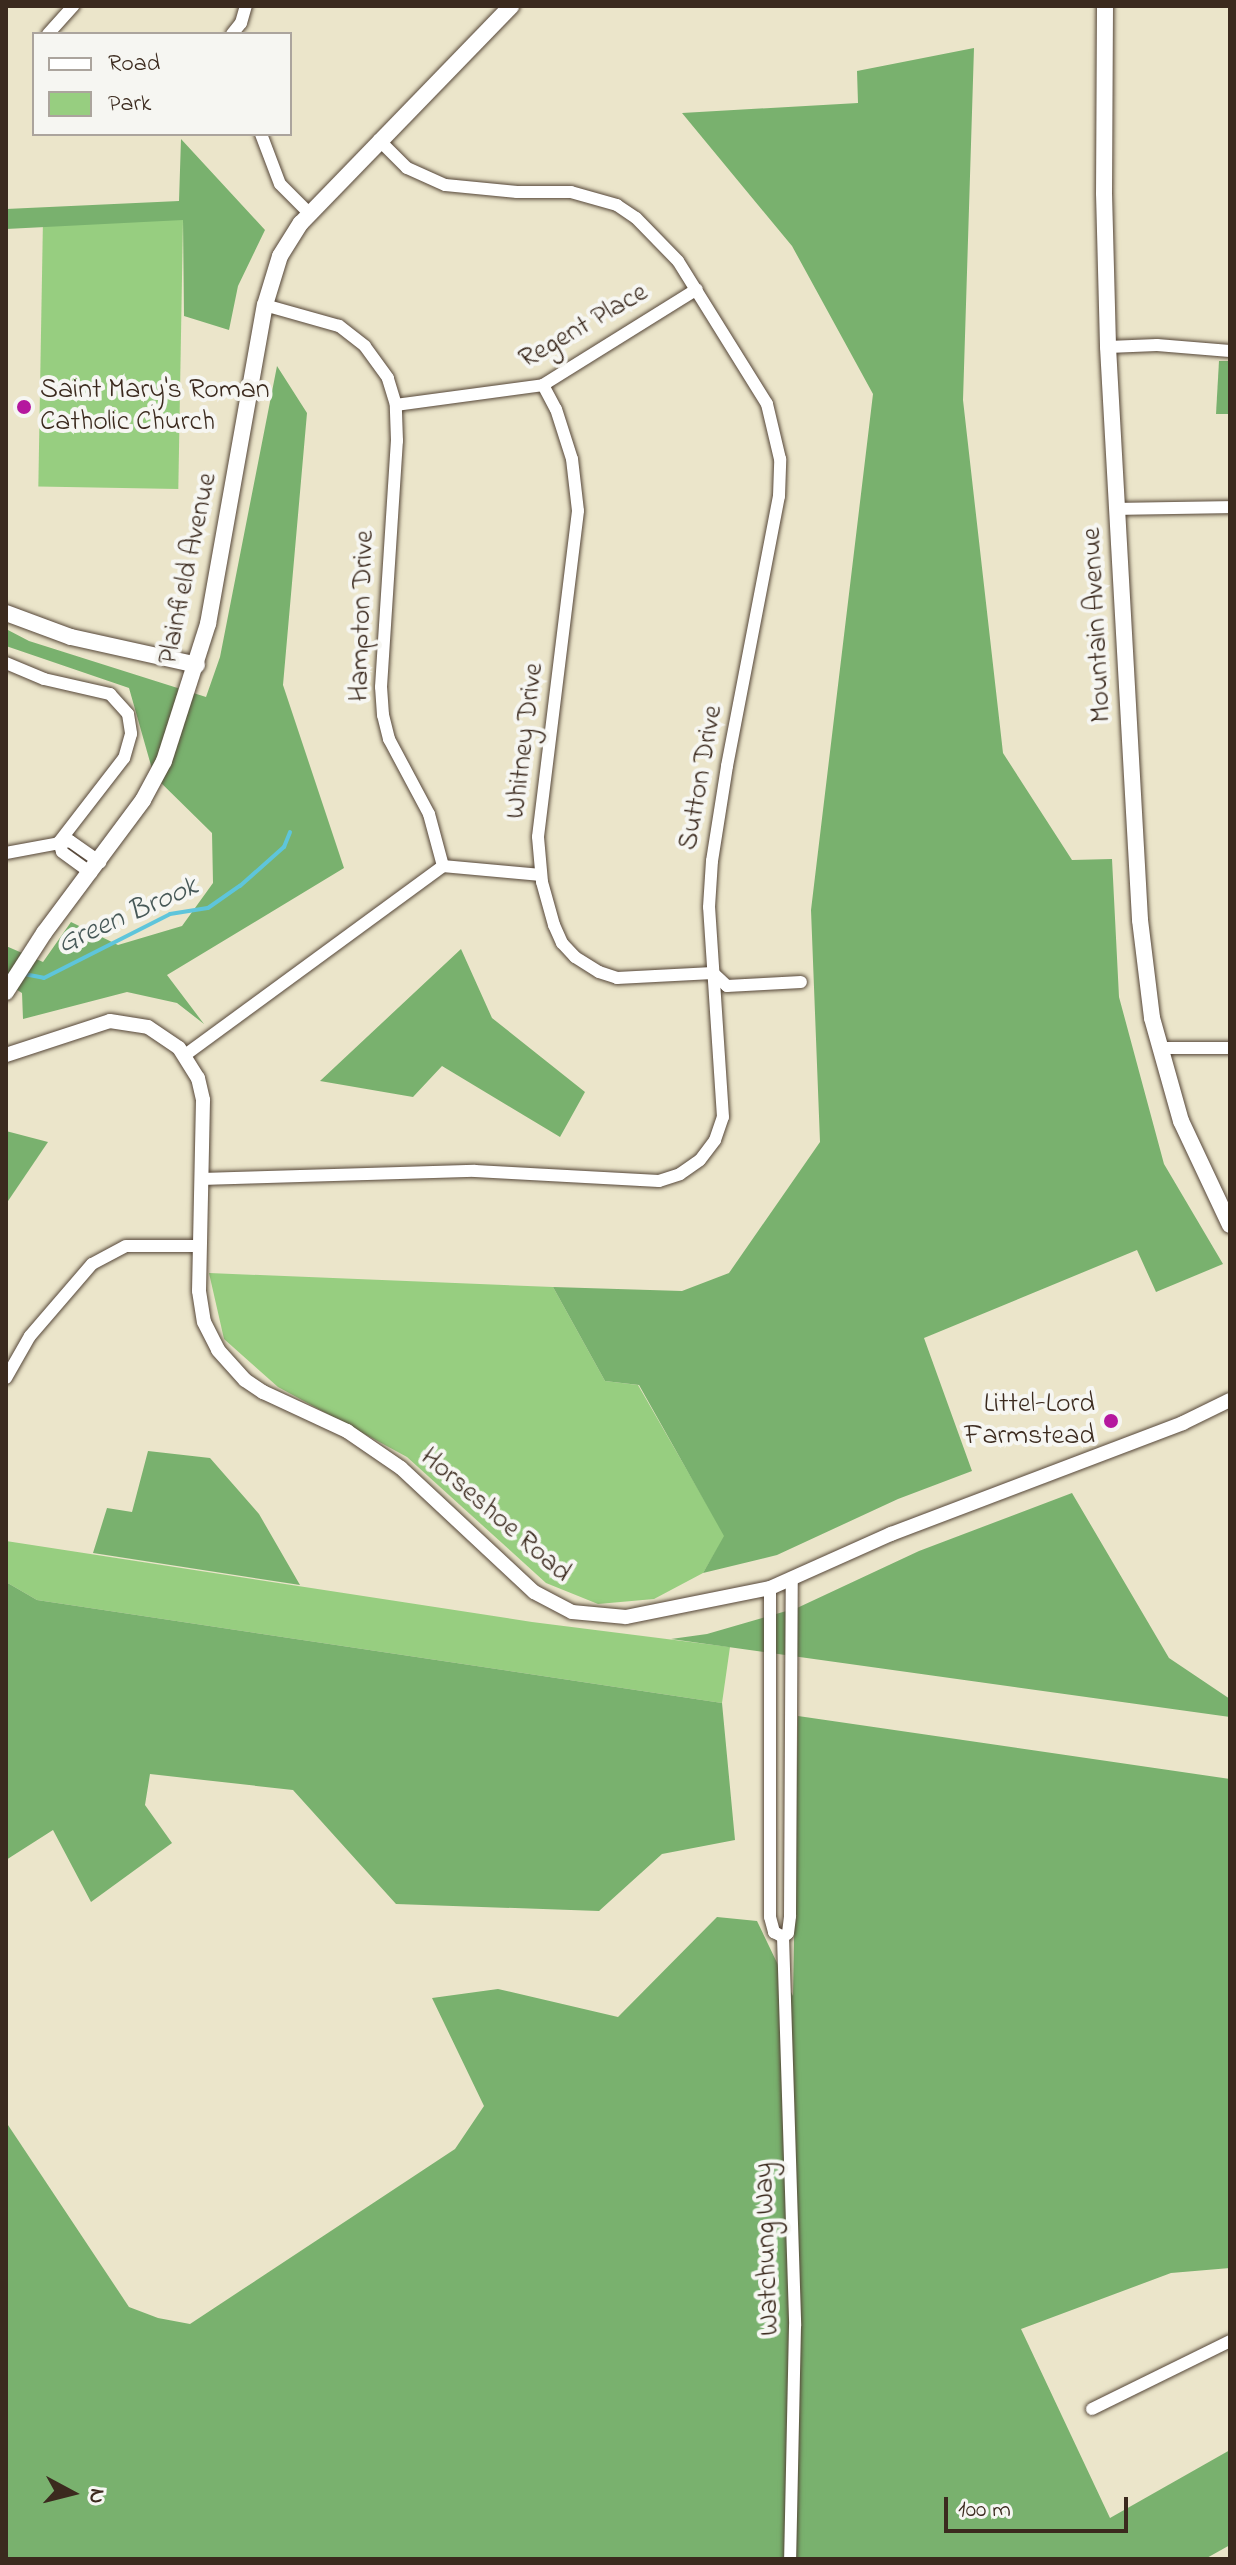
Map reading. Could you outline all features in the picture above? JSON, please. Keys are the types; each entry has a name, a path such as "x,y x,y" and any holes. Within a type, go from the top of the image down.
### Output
{"main road":[{"name":"Plainfield Avenue","path":"6,992 143,800 164,761 197,665 220,569 265,305 280,256 310,214 511,6"},
{"name":"Mountain Avenue","path":"1105,6 1104,193 1108,347 1140,920 1152,1018 1181,1121 1230,1225"},
{"path":"6,613 71,637 197,665"}],"street":[{"path":"50,32 73,6"},
{"path":"234,32 241,23 246,6"},
{"path":"262,136 283,190 310,214"},
{"name":"Sutton Drive","path":"201,1179 475,1171 647,1183 680,1174 710,1148 723,1117 709,907 712,861 779,496 780,459 774,422 759,388 697,289 678,261 636,218 617,205 571,192 517,192 445,185 407,168 379,140"},
{"name":"Regent Place","path":"396,405 543,385 697,289"},
{"name":"Hampton Drive","path":"265,305 331,324 352,334 388,378 396,405 381,687 383,715 389,739 429,814 443,866"},
{"path":"1108,347 1157,345 1230,351"},
{"name":"Whitney Drive","path":"543,385 556,409 572,459 578,511 540,815 541,875 547,904 562,943 591,968 627,979 713,973"},
{"path":"1118,509 1230,507"},
{"path":"6,853 59,842 124,758 131,734 128,714 118,699 110,694 9,669"},
{"path":"59,842 62,852 95,867"},
{"path":"185,1055 443,866 491,867 541,875"},
{"path":"713,973 727,986 801,982"},
{"name":"Horseshoe Road","path":"6,1055 110,1021 148,1027 164,1035 185,1055 198,1078 203,1100 200,1306 210,1336 228,1363 263,1392 347,1431 401,1468 514,1575 554,1605 591,1616 626,1617 770,1588 891,1534 1183,1423 1230,1400"},
{"path":"1161,1048 1230,1048"},
{"path":"6,1378 30,1336 92,1264 126,1246 200,1246"},
{"name":"Watchung Way","path":"783,1937 788,1933 790,1916 792,1578"},
{"name":"Watchung Way","path":"770,1588 770,1917 774,1932 783,1937"},
{"name":"Watchung Way","path":"783,1937 795,2326 790,2559"},
{"path":"1092,2409 1230,2341"}],"green space":[{"path":"974,48 963,400 1003,753 1072,860 1112,859 1119,997 1164,1164 1223,1264 1156,1292 1137,1250 924,1338 972,1471 898,1499 777,1555 703,1573 724,1536 639,1385 605,1381 553,1287 682,1291 729,1273 820,1142 811,910 873,394 792,246 682,113 858,103 857,71"},
{"path":"181,139 265,230 238,286 229,330 184,316 183,220 6,229 6,209 179,201"},
{"path":"43,218 183,220 178,489 38,487"},
{"path":"1219,361 1230,361 1230,414 1216,414"},
{"path":"277,366 307,413 283,685 344,868 167,975 204,1024 177,1003 127,992 23,1019 22,993 6,983 6,946 43,962 71,922 118,945 182,926 213,883 212,833 154,776 129,688 6,646 6,629 29,641 206,697 220,657"},
{"path":"461,949 492,1018 585,1092 560,1137 442,1066 413,1097 320,1081"},
{"path":"6,1131 48,1142 6,1204"},
{"path":"209,1273 553,1287 605,1381 638,1385 725,1536 703,1573 654,1599 598,1604 546,1583 407,1457 278,1387 224,1339"},
{"path":"148,1451 210,1458 259,1514 300,1585 93,1553 107,1508 132,1512"},
{"path":"1072,1493 1169,1658 1230,1699 1230,1717 671,1639 707,1634 797,1608 919,1551"},
{"path":"6,1541 532,1622 730,1647 722,1703 37,1600 6,1582"},
{"path":"6,1582 37,1600 722,1703 735,1840 662,1854 599,1911 396,1904 293,1790 150,1774 145,1805 172,1843 91,1902 53,1830 6,1860"},
{"path":"798,1716 1230,1779 1230,2268 1171,2273 1021,2329 1110,2518 1230,2450 1230,2545 1205,2559 6,2559 6,2122 129,2307 158,2318 190,2324 455,2149 484,2106 432,1998 498,1989 618,2017 717,1917 757,1921 793,1996"}],"waterway":[{"name":"Green Brook","path":"24,974 44,978 170,914 208,908 240,886 284,847 290,832"}],"place":[{"name":"Saint Mary's Roman Catholic Church","path":"24,407"},
{"name":"Littel-Lord Farmstead","path":"1111,1421"}]}
